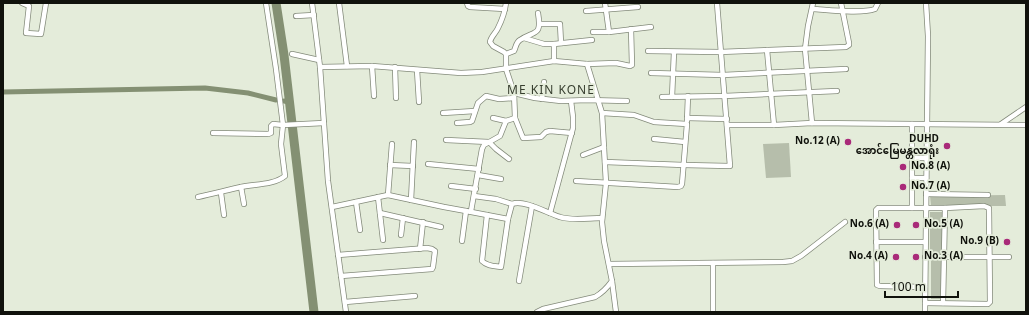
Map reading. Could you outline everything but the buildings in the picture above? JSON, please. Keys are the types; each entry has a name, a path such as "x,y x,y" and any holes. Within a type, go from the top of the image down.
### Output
{"street":[{"path":"22,3 29,6 26,33 41,34 46,3"},
{"path":"198,197 221,193 241,187 274,182 286,176 281,144 283,125 266,3"},
{"path":"312,3 320,67 328,181 346,312"},
{"path":"339,3 347,66"},
{"path":"467,3 470,7 504,12"},
{"path":"506,3 498,29 490,42 493,46 506,54"},
{"path":"605,3 609,32"},
{"path":"605,162 730,166 717,3"},
{"path":"812,123 805,49 813,3"},
{"path":"648,51 720,52 846,47 849,46 849,43 841,3"},
{"path":"813,9 843,11 871,10 875,9 878,3"},
{"path":"924,312 928,36 926,3"},
{"path":"586,11 638,7"},
{"path":"506,54 514,51 518,42 539,30 540,24 538,13"},
{"path":"296,16 314,15"},
{"path":"540,24 560,24 561,43"},
{"path":"593,32 609,32 651,27"},
{"path":"320,67 372,66 461,73 506,69 554,60 587,64 616,63 631,65 631,29"},
{"path":"524,38 544,44 592,40"},
{"path":"554,44 554,60"},
{"path":"767,50 774,125"},
{"path":"672,96 674,52"},
{"path":"292,54 319,60"},
{"path":"506,54 506,69 514,95 515,118 522,137 525,139 541,137 546,132 550,131 572,133"},
{"path":"587,64 602,113 606,183 602,218 616,312"},
{"path":"372,66 374,96"},
{"path":"395,67 396,98"},
{"path":"651,73 722,75 846,68"},
{"path":"417,70 419,102"},
{"path":"542,99 544,82"},
{"path":"662,97 837,91"},
{"path":"457,123 472,121 478,103 486,96 499,99 514,95 561,102 627,100"},
{"path":"576,181 681,186 684,165 688,96"},
{"path":"550,213 573,128 571,101"},
{"path":"1001,124 1026,107"},
{"path":"443,113 475,110"},
{"path":"602,113 634,115 654,122 687,124"},
{"path":"492,118 506,121 515,118"},
{"path":"687,118 727,119"},
{"path":"462,240 468,211 476,189 482,148 484,145 500,136 506,121"},
{"path":"212,133 268,134 271,133 271,126 273,124 324,123"},
{"path":"727,125 812,123 1026,124"},
{"path":"912,124 912,208"},
{"path":"654,139 685,142"},
{"path":"446,140 489,142 509,159"},
{"path":"412,200 414,142"},
{"path":"388,195 392,144"},
{"path":"583,155 604,147"},
{"path":"912,158 926,158"},
{"path":"428,164 479,169"},
{"path":"390,165 413,166"},
{"path":"478,176 501,179"},
{"path":"912,178 926,178"},
{"path":"451,186 476,189"},
{"path":"241,187 244,204"},
{"path":"221,193 224,216"},
{"path":"926,194 988,195"},
{"path":"332,208 388,195 444,208 508,219"},
{"path":"474,196 496,199 512,204 516,202 521,203 561,218 602,218"},
{"path":"378,197 383,240"},
{"path":"356,202 360,230"},
{"path":"488,215 481,258 483,263 501,267 508,219 512,204"},
{"path":"519,281 532,206"},
{"path":"925,287 877,285 876,210 878,208 945,208 984,206 989,208 990,302 988,304 925,302"},
{"path":"943,303 945,208"},
{"path":"380,213 441,227"},
{"path":"401,235 402,218"},
{"path":"420,249 423,222"},
{"path":"609,264 792,261 845,222"},
{"path":"876,242 925,242"},
{"path":"338,255 432,248 435,251 434,267 432,269 341,276"},
{"path":"925,257 1009,257"},
{"path":"712,263 713,312"},
{"path":"537,312 600,294 612,281"},
{"path":"344,302 415,296"}],"green space":[{"path":"789,143 791,177 766,178 763,144"},
{"path":"1005,195 1006,206 931,206 930,196"},
{"path":"930,212 943,212 942,254 930,254"},
{"path":"931,259 942,259 941,299 931,299"}],"waterway":[{"path":"276,3 284,55 314,312"},
{"path":"3,92 205,88 248,93 276,100"},
{"path":"284,101 289,102"}],"place":[{"name":"No.12 (A)","path":"848,142"},
{"name":"DUHD အောင်မြေမန္တလာရုံး","path":"947,146"},
{"name":"No.8 (A)","path":"903,167"},
{"name":"No.7 (A)","path":"903,187"},
{"name":"No.6 (A)","path":"897,225"},
{"name":"No.5 (A)","path":"916,225"},
{"name":"No.9 (B)","path":"1007,242"},
{"name":"No.4 (A)","path":"896,257"},
{"name":"No.3 (A)","path":"916,257"}],"district":[{"name":"ME KIN KONE","path":"551,91"}]}
